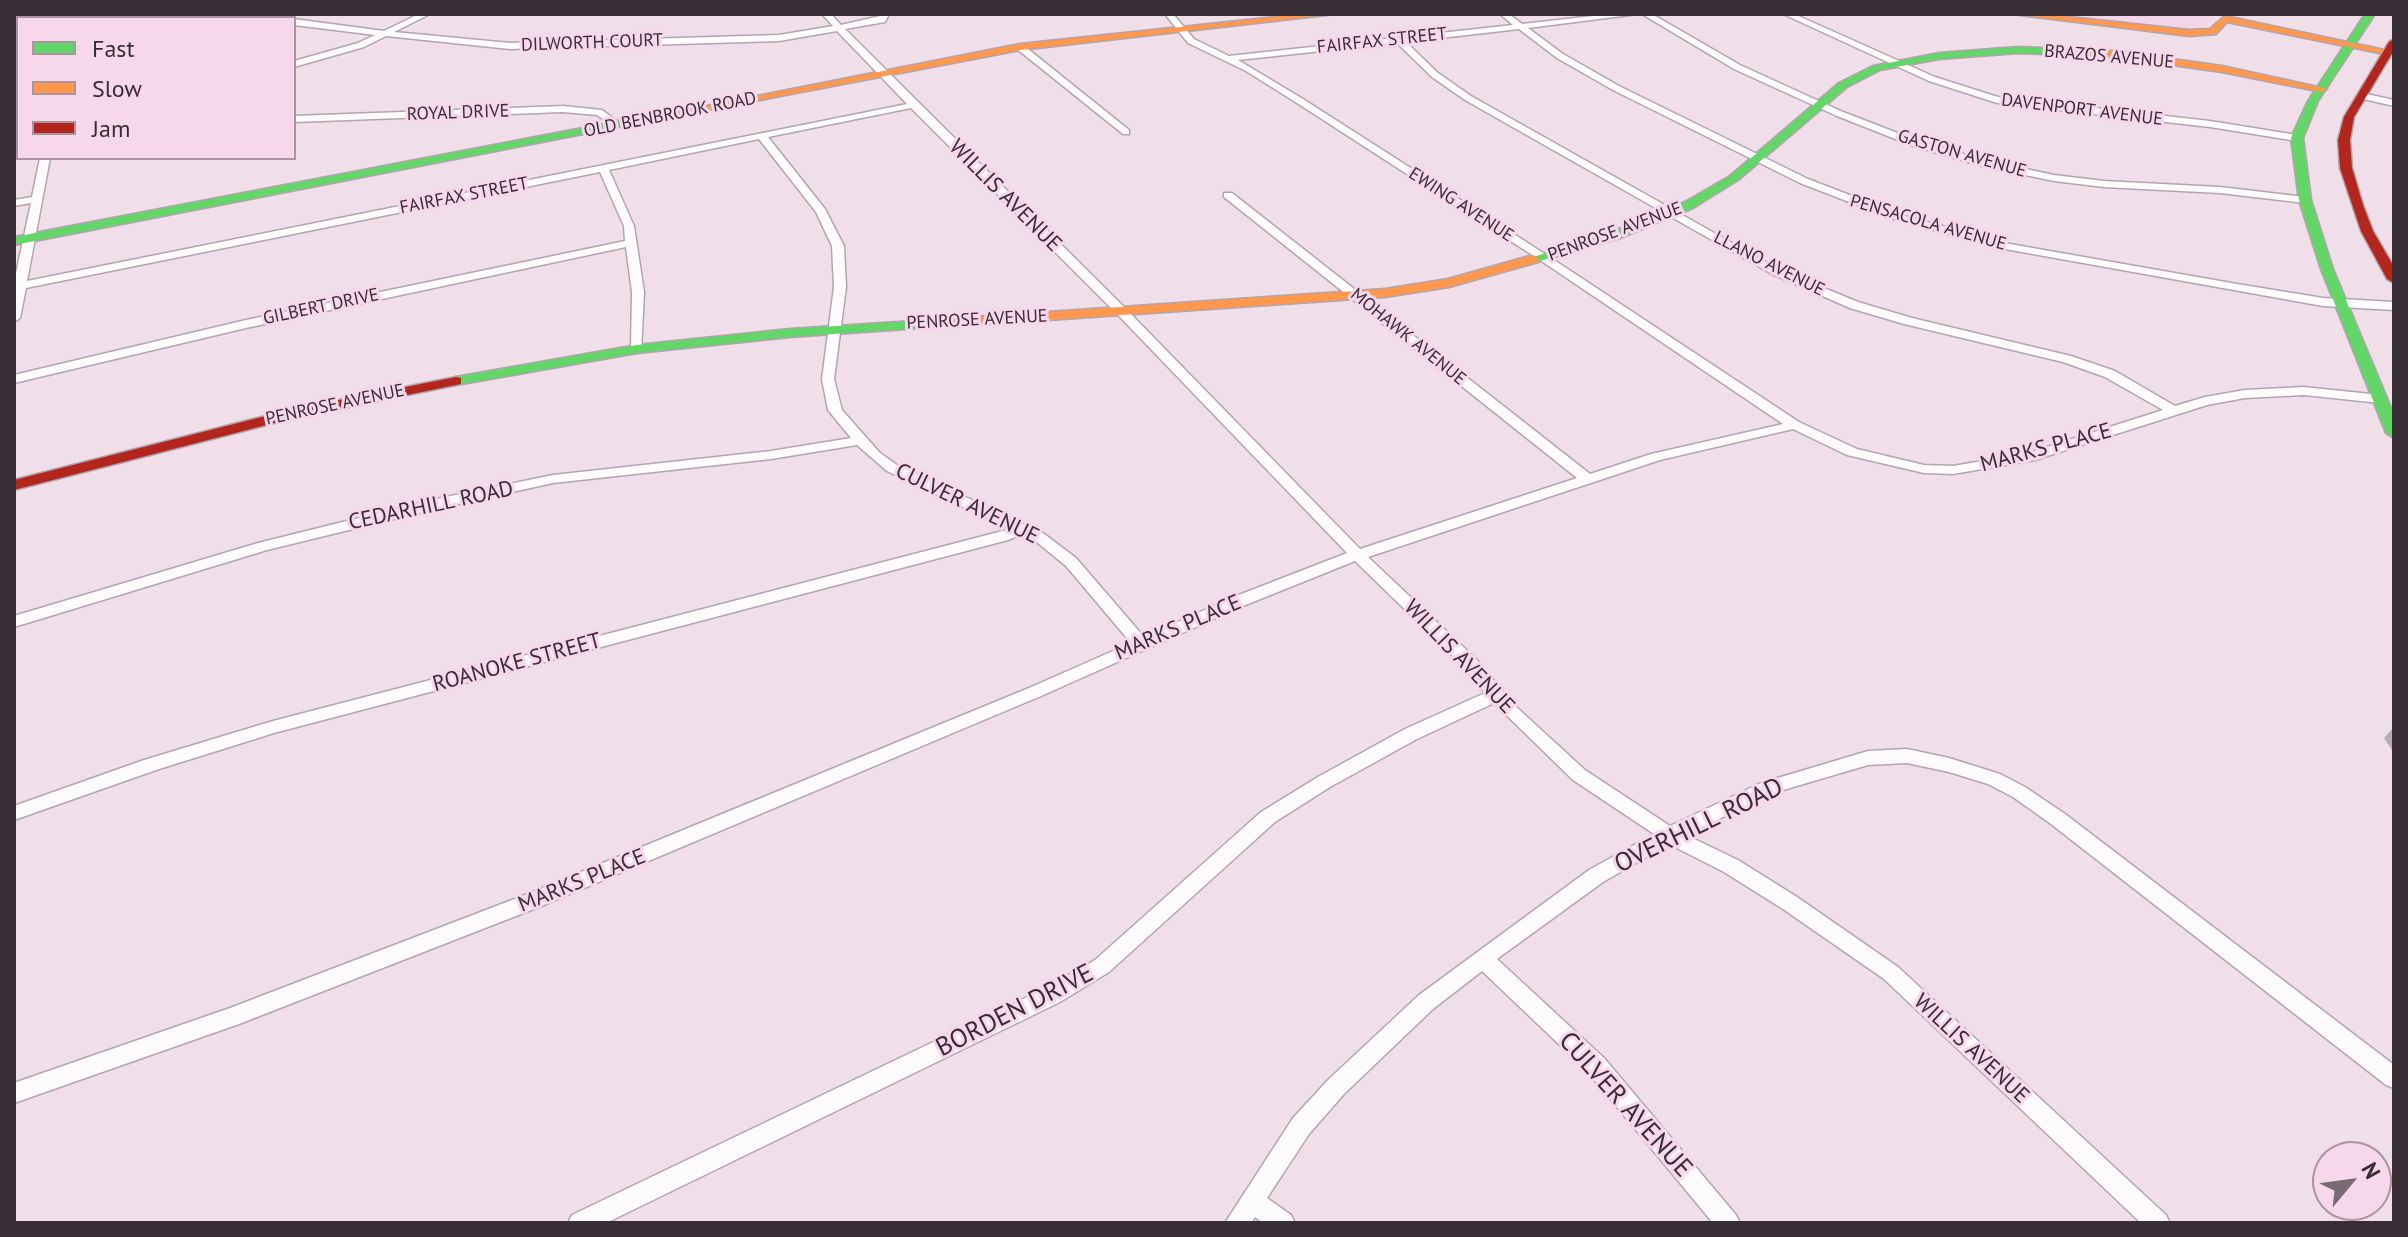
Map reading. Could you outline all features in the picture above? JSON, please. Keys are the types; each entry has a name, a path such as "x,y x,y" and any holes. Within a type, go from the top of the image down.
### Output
{"street":[{"path":"296,64 342,52 426,14"},
{"name":"DILWORTH COURT","path":"296,22 382,35 510,46 759,39 832,18 882,20 885,14"},
{"name":"EWING AVENUE","path":"1169,14 1191,41 1249,69 1300,101 1544,258 1794,425"},
{"name":"OLD BENBROOK ROAD","path":"21,240 1020,47 1330,14"},
{"name":"PENSACOLA AVENUE","path":"1504,14 1580,69 1862,205 1925,226 2009,247 2292,298 2394,306"},
{"name":"FAIRFAX STREET","path":"1225,59 1634,14"},
{"name":"GASTON AVENUE","path":"1646,14 1737,67 1819,105 1917,144 2020,172 2104,184 2220,190 2305,200"},
{"name":"DAVENPORT AVENUE","path":"1787,14 1895,64 1957,88 2010,103 2210,124 2297,138"},
{"path":"2017,14 2189,33 2213,32 2227,17 2350,44 2392,49 2349,117 2344,140 2346,168 2367,231 2394,279"},
{"path":"2370,14 2313,101 2297,138 2305,200 2327,269 2394,433"},
{"name":"WILLIS AVENUE","path":"832,18 883,75 1122,312 1357,555 1470,663 1496,695 1579,775 1669,835 1767,888 1891,973 2158,1223"},
{"name":"LLANO AVENUE","path":"1398,39 1435,75 1468,98 1776,272 1854,305 2067,359 2110,374 2176,412"},
{"path":"1020,47 1126,132"},
{"name":"BRAZOS AVENUE","path":"1895,64 1988,52 2090,52 2222,69 2322,89"},
{"name":"PENROSE AVENUE","path":"14,485 316,409 637,349 833,330 1356,295 1449,283 1544,258 1671,213 1720,188 1851,80 1895,64"},
{"path":"2362,96 2394,103"},
{"name":"FAIRFAX STREET","path":"16,286 914,105"},
{"name":"ROYAL DRIVE","path":"296,119 563,109 599,112 617,125"},
{"name":"CULVER AVENUE","path":"762,136 833,230 838,246 840,287 828,379 835,410 859,441 892,468 1024,528 1071,562 1140,643"},
{"path":"14,318 21,240 37,199 45,160"},
{"path":"603,168 624,212 631,243 638,292 637,349"},
{"name":"MOHAWK AVENUE","path":"1228,195 1587,479"},
{"path":"14,203 37,199"},
{"name":"GILBERT DRIVE","path":"14,379 246,324 631,243"},
{"name":"MARKS PLACE","path":"14,1093 232,1017 532,901 1035,692 1140,643 1357,555 1656,457 1794,425 1822,441 1863,455 1924,469 1953,470 2030,457 2205,401 2245,394 2315,391 2380,399"},
{"name":"CEDARHILL ROAD","path":"14,622 263,546 431,505 553,479 771,455 859,441"},
{"name":"ROANOKE STREET","path":"14,813 150,765 273,727 1003,537 1024,528"},
{"name":"BORDEN DRIVE","path":"580,1223 1053,995 1102,966 1268,817 1411,734 1496,695"},
{"name":"OVERHILL ROAD","path":"1237,1223 1301,1126 1336,1087 1426,1002 1483,959 1596,876 1669,835 1767,788 1868,758 1907,756 1970,770 2019,792 2394,1078"},
{"name":"CULVER AVENUE","path":"1483,959 1596,1065 1728,1223"},
{"path":"1252,1201 1283,1223"}],"shaded area":[{"path":"54,14 297,14 172,16 51,16"},
{"path":"2050,14 2214,14 2204,28 2191,30"}],"traffic: fast":[{"path":"2370,14 2313,101 2297,138 2305,200 2327,269 2394,433"},
{"path":"1533,259 1616,235 1689,205 1734,178 1843,85 1877,68 1939,56 2018,50 2071,52"},
{"path":"14,241 666,115"},
{"path":"456,381 637,349 790,333 945,323"}],"traffic: slow":[{"path":"666,115 1020,47 1330,14"},
{"path":"2017,14 2189,33 2213,32 2225,19 2389,52"},
{"path":"2071,52 2115,54 2222,69 2322,89"},
{"path":"945,323 1385,293 1449,283 1533,259"}],"traffic: jam":[{"path":"2394,42 2349,117 2344,140 2346,168 2357,205 2367,231 2394,279"},
{"path":"14,485 289,415 456,381"}]}
